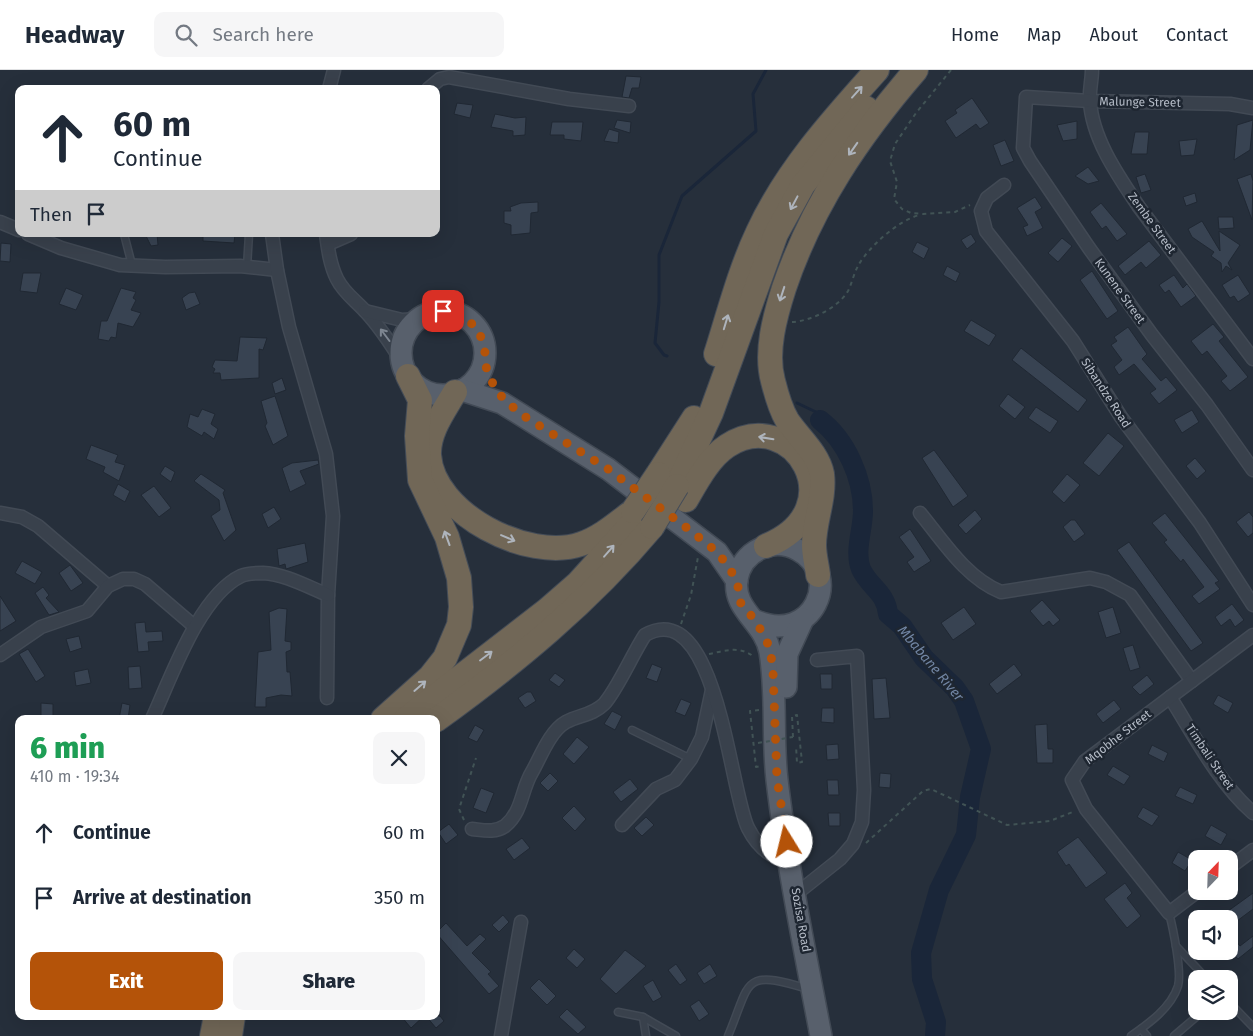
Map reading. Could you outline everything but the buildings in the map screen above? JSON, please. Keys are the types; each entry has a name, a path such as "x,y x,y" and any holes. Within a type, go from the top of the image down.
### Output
{"highway":[{"path":"672,483 711,372 733,300 758,232 783,188 834,118 877,70"},
{"path":"440,717 483,686 568,616 626,558 672,483 711,413 776,234 803,185 838,139 901,70"},
{"path":"818,575 814,546 823,492 821,472 809,448 786,419 772,380 771,350 778,307 796,254 813,216 851,151 886,104 916,70"},
{"path":"388,715 430,677 445,658 459,625 461,607 459,578 447,537 420,480 417,436 420,400 405,369"},
{"path":"459,391 436,423 429,455 434,473 445,492 477,523 518,543 561,547 581,544 650,518"},
{"path":"672,483 713,459 732,443 740,439 755,436 785,443 798,453 805,464 812,489 810,504 803,520 791,533 762,548"},
{"path":"411,715 547,610 578,583 606,554 650,518"},
{"path":"212,1036 215,1020"},
{"path":"230,1036 232,1020"}],"main road":[{"path":"459,391 476,378 484,362 485,351 479,331 464,316 443,311 433,312 418,319 407,331 403,340 405,369 422,389 440,394 459,391 502,402 608,469 717,552 737,581 741,604 756,621 768,626 780,627 792,625 803,619"},
{"path":"484,362 493,384 504,400 524,416"},
{"path":"691,531 718,544 738,548 762,548 777,544 798,550 807,556 818,575 819,595 816,604 803,619 787,654 784,705 764,751"},
{"path":"737,581 743,563 762,548"},
{"name":"Sozisa Road","path":"756,621 770,648 773,671 764,751 777,779 821,1036"}],"street":[{"path":"330,85 334,70"},
{"name":"Zembe Street","path":"1092,70 1090,101 1097,132 1124,185 1139,208 1253,358"},
{"path":"433,85 440,79 449,78 559,97 629,106"},
{"name":"Malunge Street","path":"1026,97 1090,101 1230,104 1253,108"},
{"name":"Kunene Street","path":"1026,97 1023,148 1030,161 1106,272 1207,405 1253,470"},
{"path":"981,211 987,198 1004,185"},
{"name":"Sibandze Road","path":"981,211 986,231 1073,342 1120,418 1200,523 1253,605"},
{"path":"0,222 15,228"},
{"path":"35,237 61,248 120,265 247,266 277,270"},
{"path":"272,237 277,270 290,327 326,454 333,516 328,594 327,698"},
{"path":"327,239 331,264 338,280 347,295 365,311 386,337 405,369"},
{"path":"365,311 402,320 418,319"},
{"path":"0,513 22,517 38,526 108,586"},
{"path":"920,513 972,575 1001,592 1090,578 1106,582 1130,595 1192,681"},
{"path":"154,715 194,626 226,586 242,575 274,574 328,594"},
{"path":"0,655 41,627 86,611 108,586 123,579 134,579 145,584 194,626"},
{"path":"472,829 487,831 500,829 517,814 529,776 562,725 592,712 607,700 645,635 654,630 666,628 676,633 696,652 704,666 712,690 746,825 765,852 779,860 790,862"},
{"name":"Mqobhe Street","path":"1169,913 1086,809 1072,780 1078,769 1253,635"},
{"path":"796,894 822,876 846,852 853,844 862,822 864,790 857,656 817,660"},
{"path":"622,825 656,789 674,780 691,759 702,737 712,690"},
{"name":"Timbali Street","path":"1170,697 1211,762 1243,804 1253,813"},
{"path":"1238,861 1253,850"},
{"path":"1169,913 1188,899"},
{"path":"501,1036 521,922"}],"lane":[{"path":"125,237 132,265"},
{"path":"247,266 249,237"},
{"path":"632,730 691,759"},
{"path":"1131,1036 1155,1020 1178,986 1176,946 1169,913"},
{"path":"1176,946 1199,970"},
{"path":"728,1036 741,998 752,984 762,979 772,979 813,991"},
{"path":"1238,1011 1253,1027"},
{"path":"618,1012 643,1017 676,1036"},
{"path":"643,1017 646,1036"},
{"path":"1174,1036 1193,1020"},
{"path":"1141,1029 1148,1036"}],"path":[{"path":"951,70 916,113 895,144 890,161 897,182 894,199 902,209 911,213 955,212 968,205 981,211"},
{"path":"775,323 803,322 829,308 847,293 858,266 869,251 900,222 923,214"},
{"path":"676,633 691,595 698,554"},
{"path":"696,652 708,654 730,649 749,653 760,662"},
{"path":"750,711 756,767 761,766 764,751 758,743 793,737 792,716 797,715 802,762 797,762 796,746"},
{"path":"472,829 459,810 476,758"},
{"path":"846,852 855,851 874,838 923,791 931,789 1007,825 1050,821 1086,809"}],"waterway":[{"path":"667,356 664,355 655,343 659,302 659,255 682,196 756,131 753,94 766,70"},
{"path":"797,403 816,412 820,420"},
{"name":"Mbabane River","path":"820,420 838,438 845,449 860,486 863,518 858,555 861,569 868,581 881,595 887,606 888,614 902,626 924,658 955,688 964,701 981,749 970,797 966,835 939,890 921,953 922,979 936,1022 935,1036"}],"route":[{"path":"443,311 454,312 464,316 479,331 485,351 484,362 493,384 504,400 524,416 608,469 717,552 728,566 737,581 737,593 741,604 756,621 770,648 773,671 774,744 777,779 787,842"}]}
